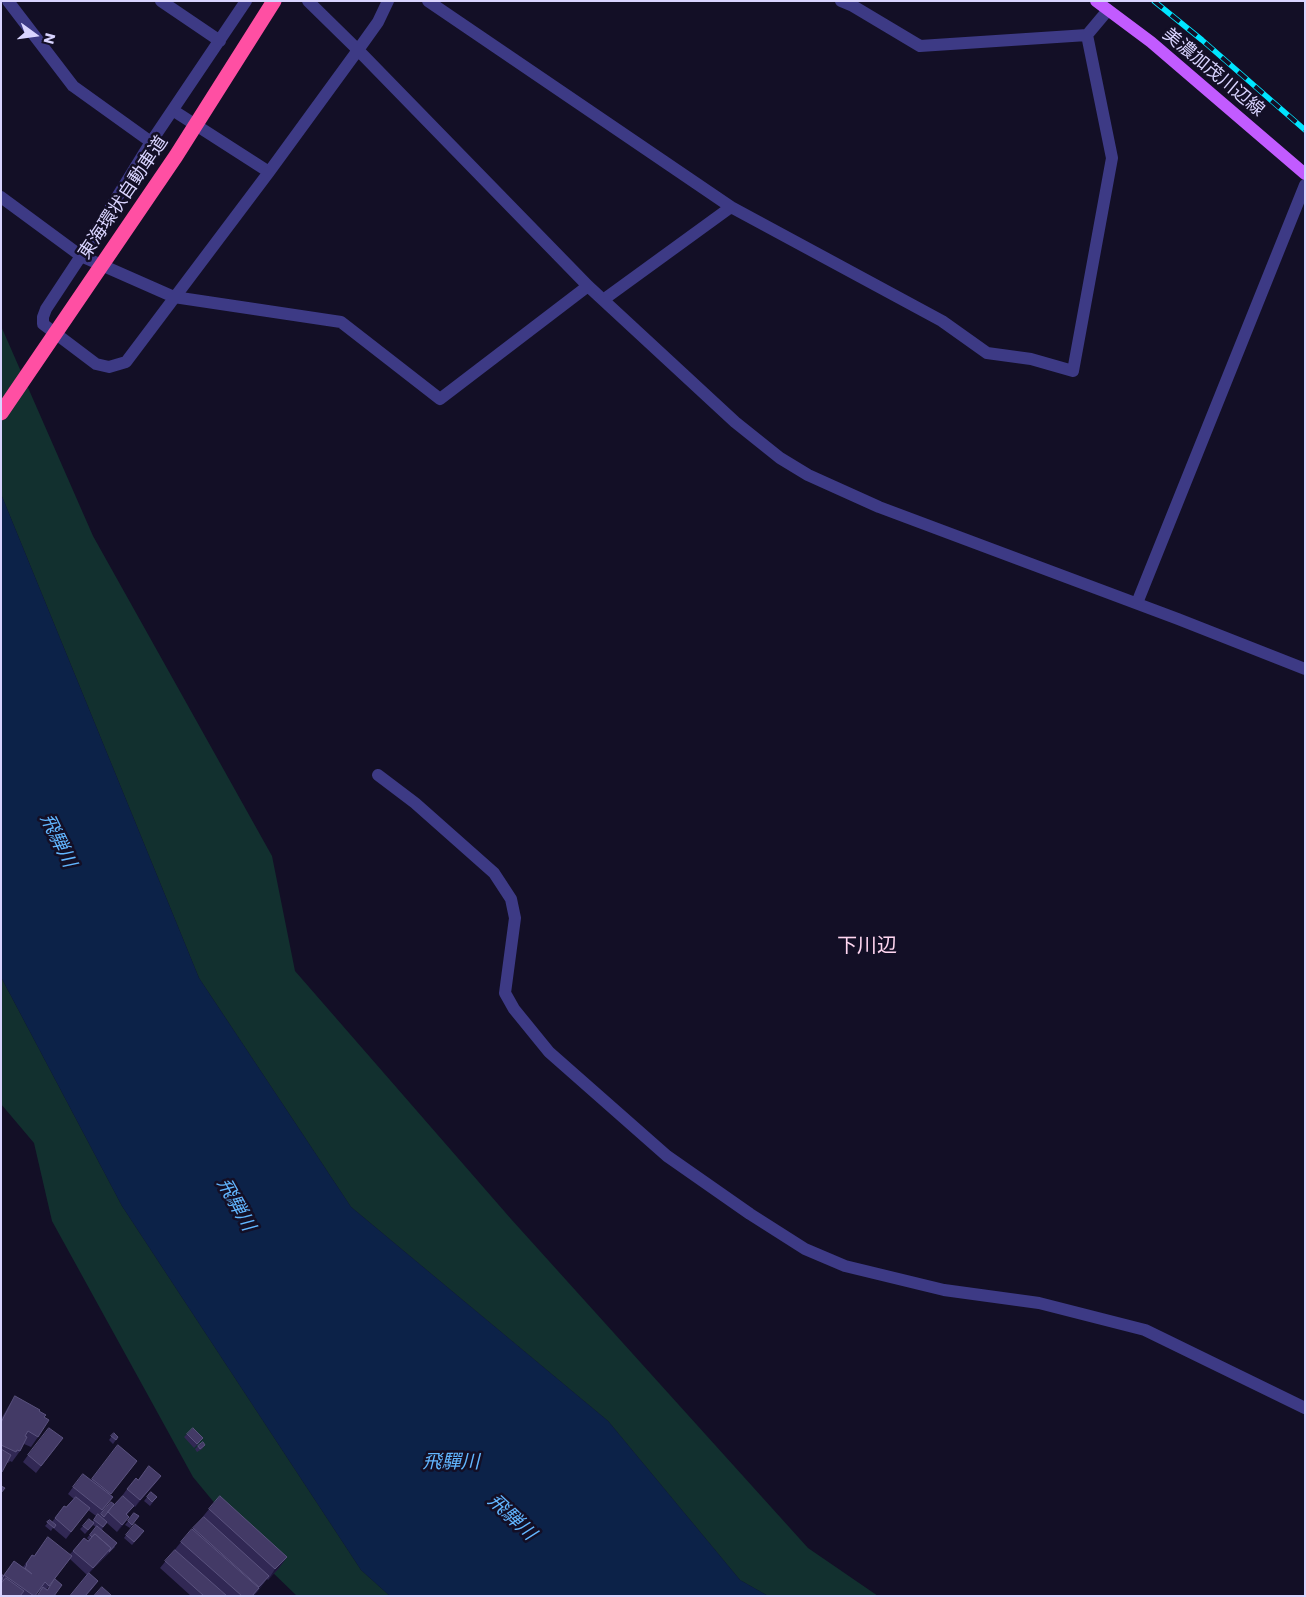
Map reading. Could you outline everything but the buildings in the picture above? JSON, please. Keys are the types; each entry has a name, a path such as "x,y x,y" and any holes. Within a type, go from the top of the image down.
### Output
{"highway":[{"name":"東海環状自動車道","path":"1,413 176,156 274,1"}],"main road":[{"name":"美濃加茂川辺線","path":"1096,1 1151,42 1305,174"}],"street":[{"path":"8,1 73,86 151,142"},
{"path":"161,1 220,41"},
{"path":"246,1 151,142 46,309 43,324 96,364 110,367 126,362 174,296 270,172 378,22 388,1"},
{"path":"308,1 588,286 736,422 780,458 808,475 879,506 1137,603 1305,669"},
{"path":"428,1 731,207 942,321 987,353 1031,359 1073,371 1112,158 1087,35"},
{"path":"841,1 920,46 1087,35 1108,10"},
{"path":"174,110 270,172"},
{"path":"1137,603 1305,185"},
{"path":"1,197 81,256 174,296 341,322 440,399 588,286"},
{"path":"603,300 731,207"},
{"path":"378,775 415,803 494,873 511,900 515,918 505,993 514,1009 549,1052 667,1156 750,1214 805,1249 845,1266 944,1290 1039,1303 1144,1330 1305,1408"}],"green space":[{"path":"1,326 93,536 272,856 295,971 511,1219 808,1548 878,1596 768,1596 740,1580 608,1421 351,1207 199,978 1,494"},
{"path":"1,977 122,1206 361,1570 390,1596 297,1596 269,1569 193,1477 52,1221 34,1143 1,1104"}],"water":[{"name":"飛驒川","path":"1,494 199,978 351,1207 608,1421 740,1580 768,1596 390,1596 361,1570 122,1206 1,977"}],"railway":[{"path":"1154,1 1202,40 1305,130"}],"district":[{"name":"下川辺","path":"867,947"}],"water label":[{"name":"飛騨川","path":"57,841"},
{"name":"飛騨川","path":"235,1205"},
{"name":"飛騨川","path":"511,1518"}]}
